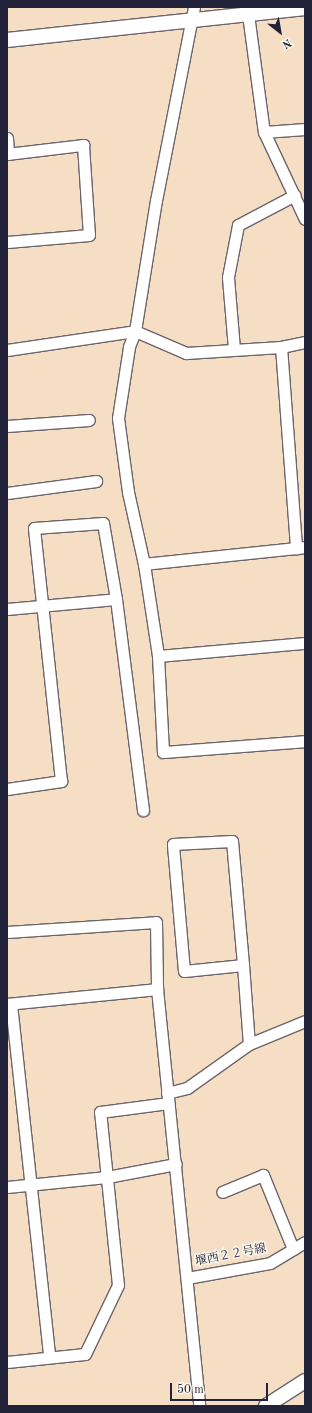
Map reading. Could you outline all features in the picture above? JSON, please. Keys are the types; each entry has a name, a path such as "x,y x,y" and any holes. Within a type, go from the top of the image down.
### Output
{"street":[{"path":"7,40 192,14 305,8"},
{"path":"247,11 264,132 305,219"},
{"path":"192,14 156,200 135,331 129,347 118,418 128,492 144,564 158,656 163,752 305,741"},
{"path":"264,132 305,129"},
{"path":"7,138 8,154 83,145 89,235 7,242"},
{"path":"234,349 228,277 238,225 295,195"},
{"path":"7,350 135,331 186,353 281,347 305,342"},
{"path":"144,564 300,548 281,347"},
{"path":"7,426 89,420"},
{"path":"7,493 96,481"},
{"path":"7,789 61,781 41,606 34,528 103,523 116,599 142,810"},
{"path":"7,609 116,599"},
{"path":"158,656 305,643"},
{"path":"243,965 184,971 173,844 232,841 243,965 249,1044"},
{"path":"7,932 156,922 157,989 176,1164 199,1406"},
{"path":"49,1356 31,1184 9,1004 157,989"},
{"path":"7,1362 49,1356 85,1354 118,1285 100,1112 168,1098 187,1088 249,1044 305,1021"},
{"path":"7,1187 107,1177 176,1164"},
{"path":"222,1192 263,1175 293,1250"},
{"name":"堰西２２号線","path":"187,1278 270,1263 305,1242"},
{"path":"266,1406 305,1381"}]}
